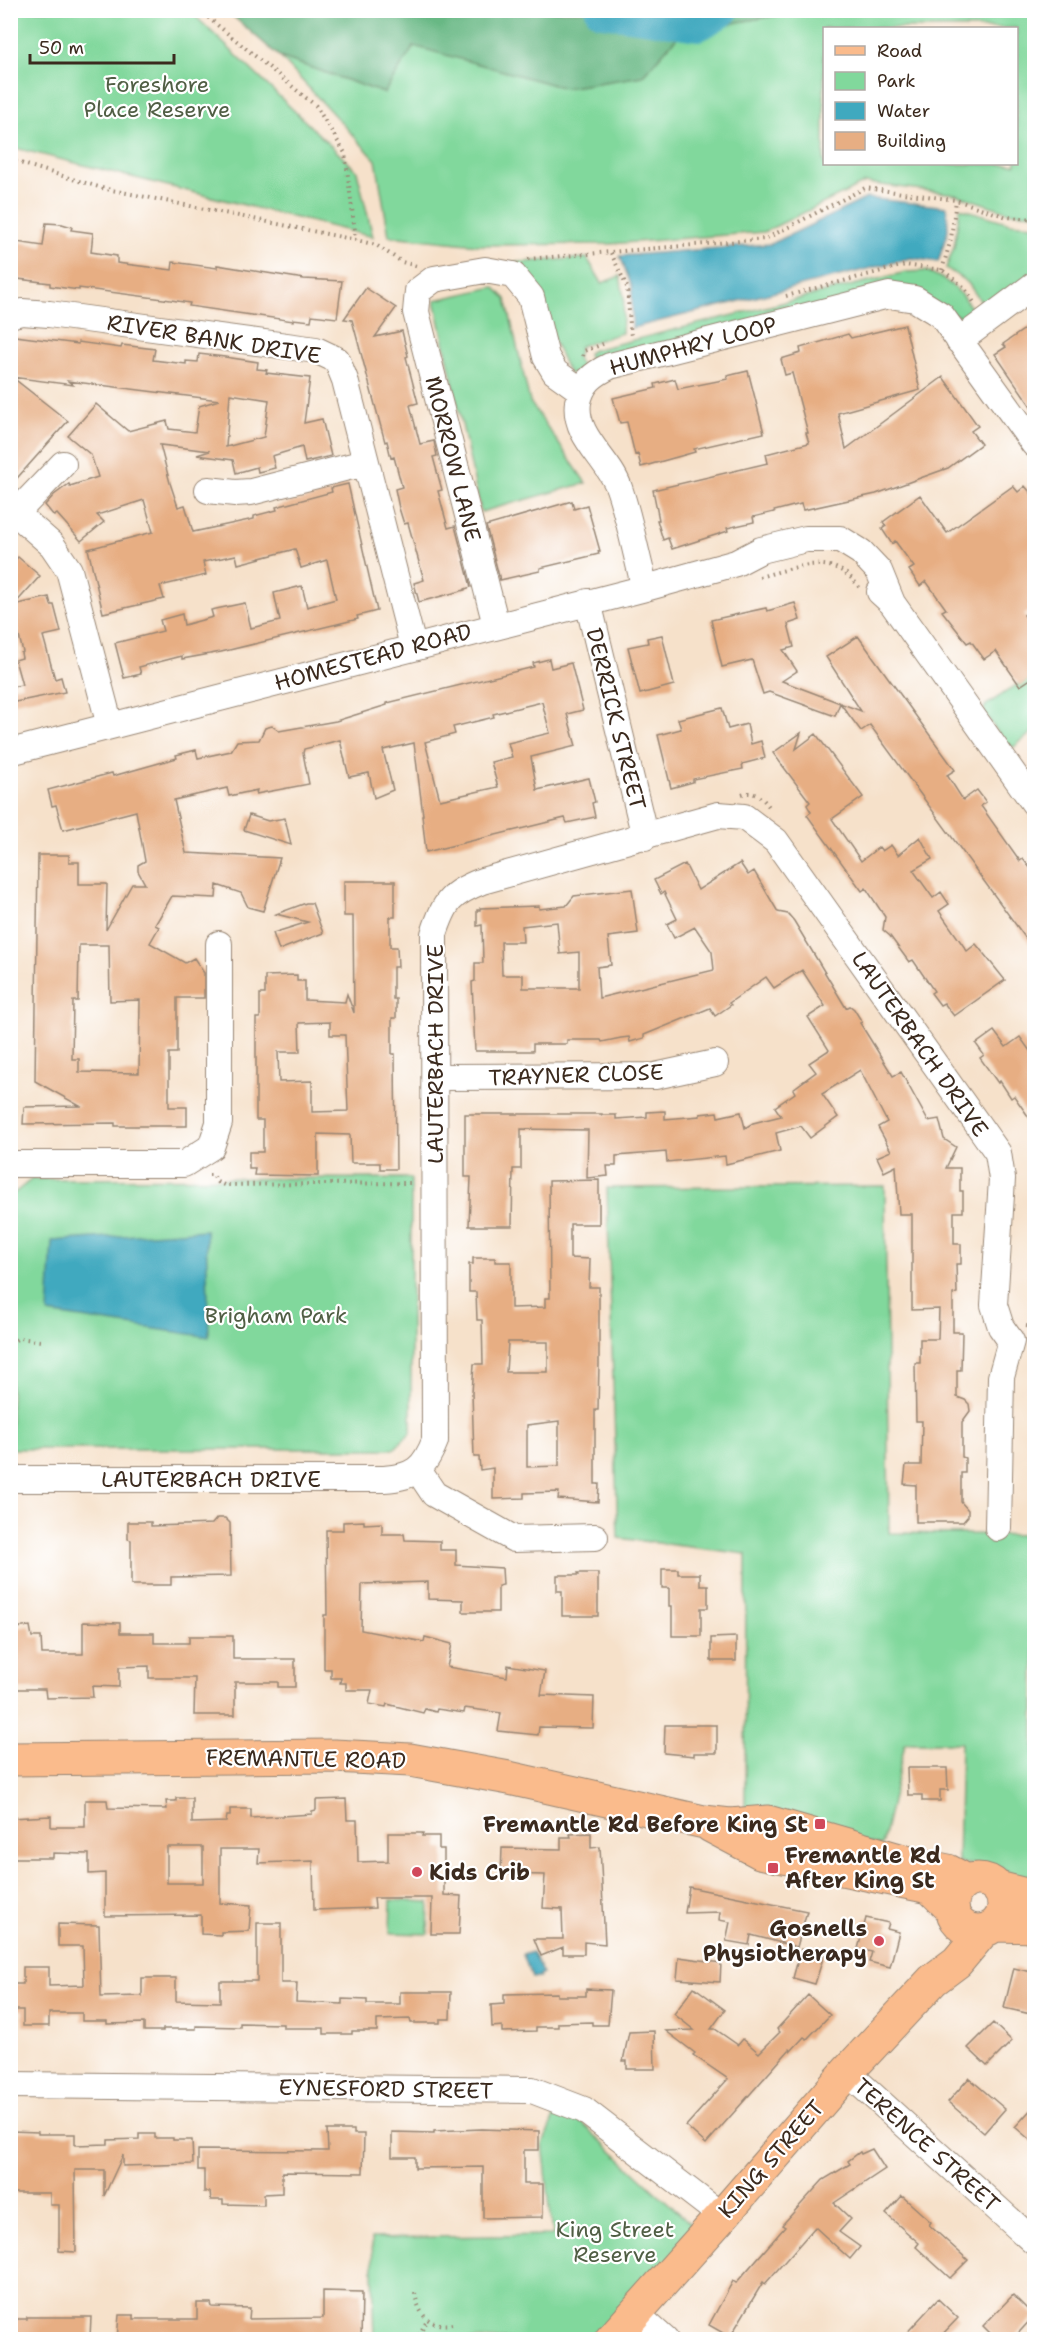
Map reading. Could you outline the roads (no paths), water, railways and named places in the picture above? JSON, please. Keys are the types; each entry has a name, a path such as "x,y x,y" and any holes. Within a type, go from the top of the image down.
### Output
{"main road":[{"name":"FREMANTLE ROAD","path":"10,1759 334,1756 410,1760 509,1778 704,1822 759,1852 930,1887 968,1898 964,1928 972,1931 989,1928"},
{"path":"968,1898 1035,1897"},
{"path":"968,1898 1004,1903 1003,1916 989,1928"},
{"name":"KING STREET","path":"933,1980 968,1898"},
{"path":"989,1928 1035,1926"},
{"name":"KING STREET","path":"611,2340 847,2072 933,1980 957,1962 989,1928"}],"street":[{"name":"MORROW LANE","path":"496,626 416,312 422,279 485,270 513,275 531,297 546,357 555,372 580,390"},
{"path":"1035,285 959,340 1035,444"},
{"name":"HUMPHRY LOOP","path":"580,390 594,374 610,366 889,295 915,299 940,315 959,340"},
{"name":"RIVER BANK DRIVE","path":"10,315 22,312 49,314 316,350 337,360 345,380 364,463 413,646"},
{"path":"580,390 577,410 582,429 618,486 645,588"},
{"path":"208,490 251,492 364,463"},
{"path":"63,464 13,510 52,545 69,570 110,726"},
{"name":"HOMESTEAD ROAD","path":"10,752 588,602 645,588 743,571 761,550 806,539 840,539 861,552 879,571 892,603 1035,803"},
{"name":"DERRICK STREET","path":"588,602 645,837"},
{"name":"LAUTERBACH DRIVE","path":"10,1479 384,1479 402,1478 418,1470 429,1457 435,1441 434,934 441,912 458,891 482,881 718,815 744,817 776,841 998,1154 1002,1179 994,1305 1001,1327 1023,1341 1000,1377 998,1528"},
{"path":"10,1164 184,1164 211,1147 219,1123 219,944"},
{"name":"TRAYNER CLOSE","path":"435,1077 655,1076 715,1063"},
{"path":"418,1470 434,1494 514,1539 595,1537"},
{"name":"TERENCE STREET","path":"847,2072 1035,2241"},
{"name":"EYNESFORD STREET","path":"10,2085 532,2091 584,2110 722,2216"},
{"path":"636,2314 665,2340"}],"water":[{"path":"867,198 947,207 948,231 938,262 911,258 632,328 632,287 620,256 771,244"},
{"path":"206,1230 209,1337 48,1313 52,1241"},
{"path":"532,1952 543,1974 540,1978 532,1978 523,1955"}],"waterway":[{"path":"602,10 698,24 722,10"}],"place":[{"name":"Fremantle Rd Before King St","path":"820,1824"},
{"name":"Fremantle Rd After King St","path":"773,1868"},
{"name":"Kids Crib","path":"417,1872"},
{"name":"Gosnells Physiotherapy","path":"879,1941"}],"park label":[{"name":"Foreshore Place Reserve","path":"157,96"},
{"name":"Brigham Park","path":"276,1315"},
{"name":"King Street Reserve","path":"615,2242"}]}
